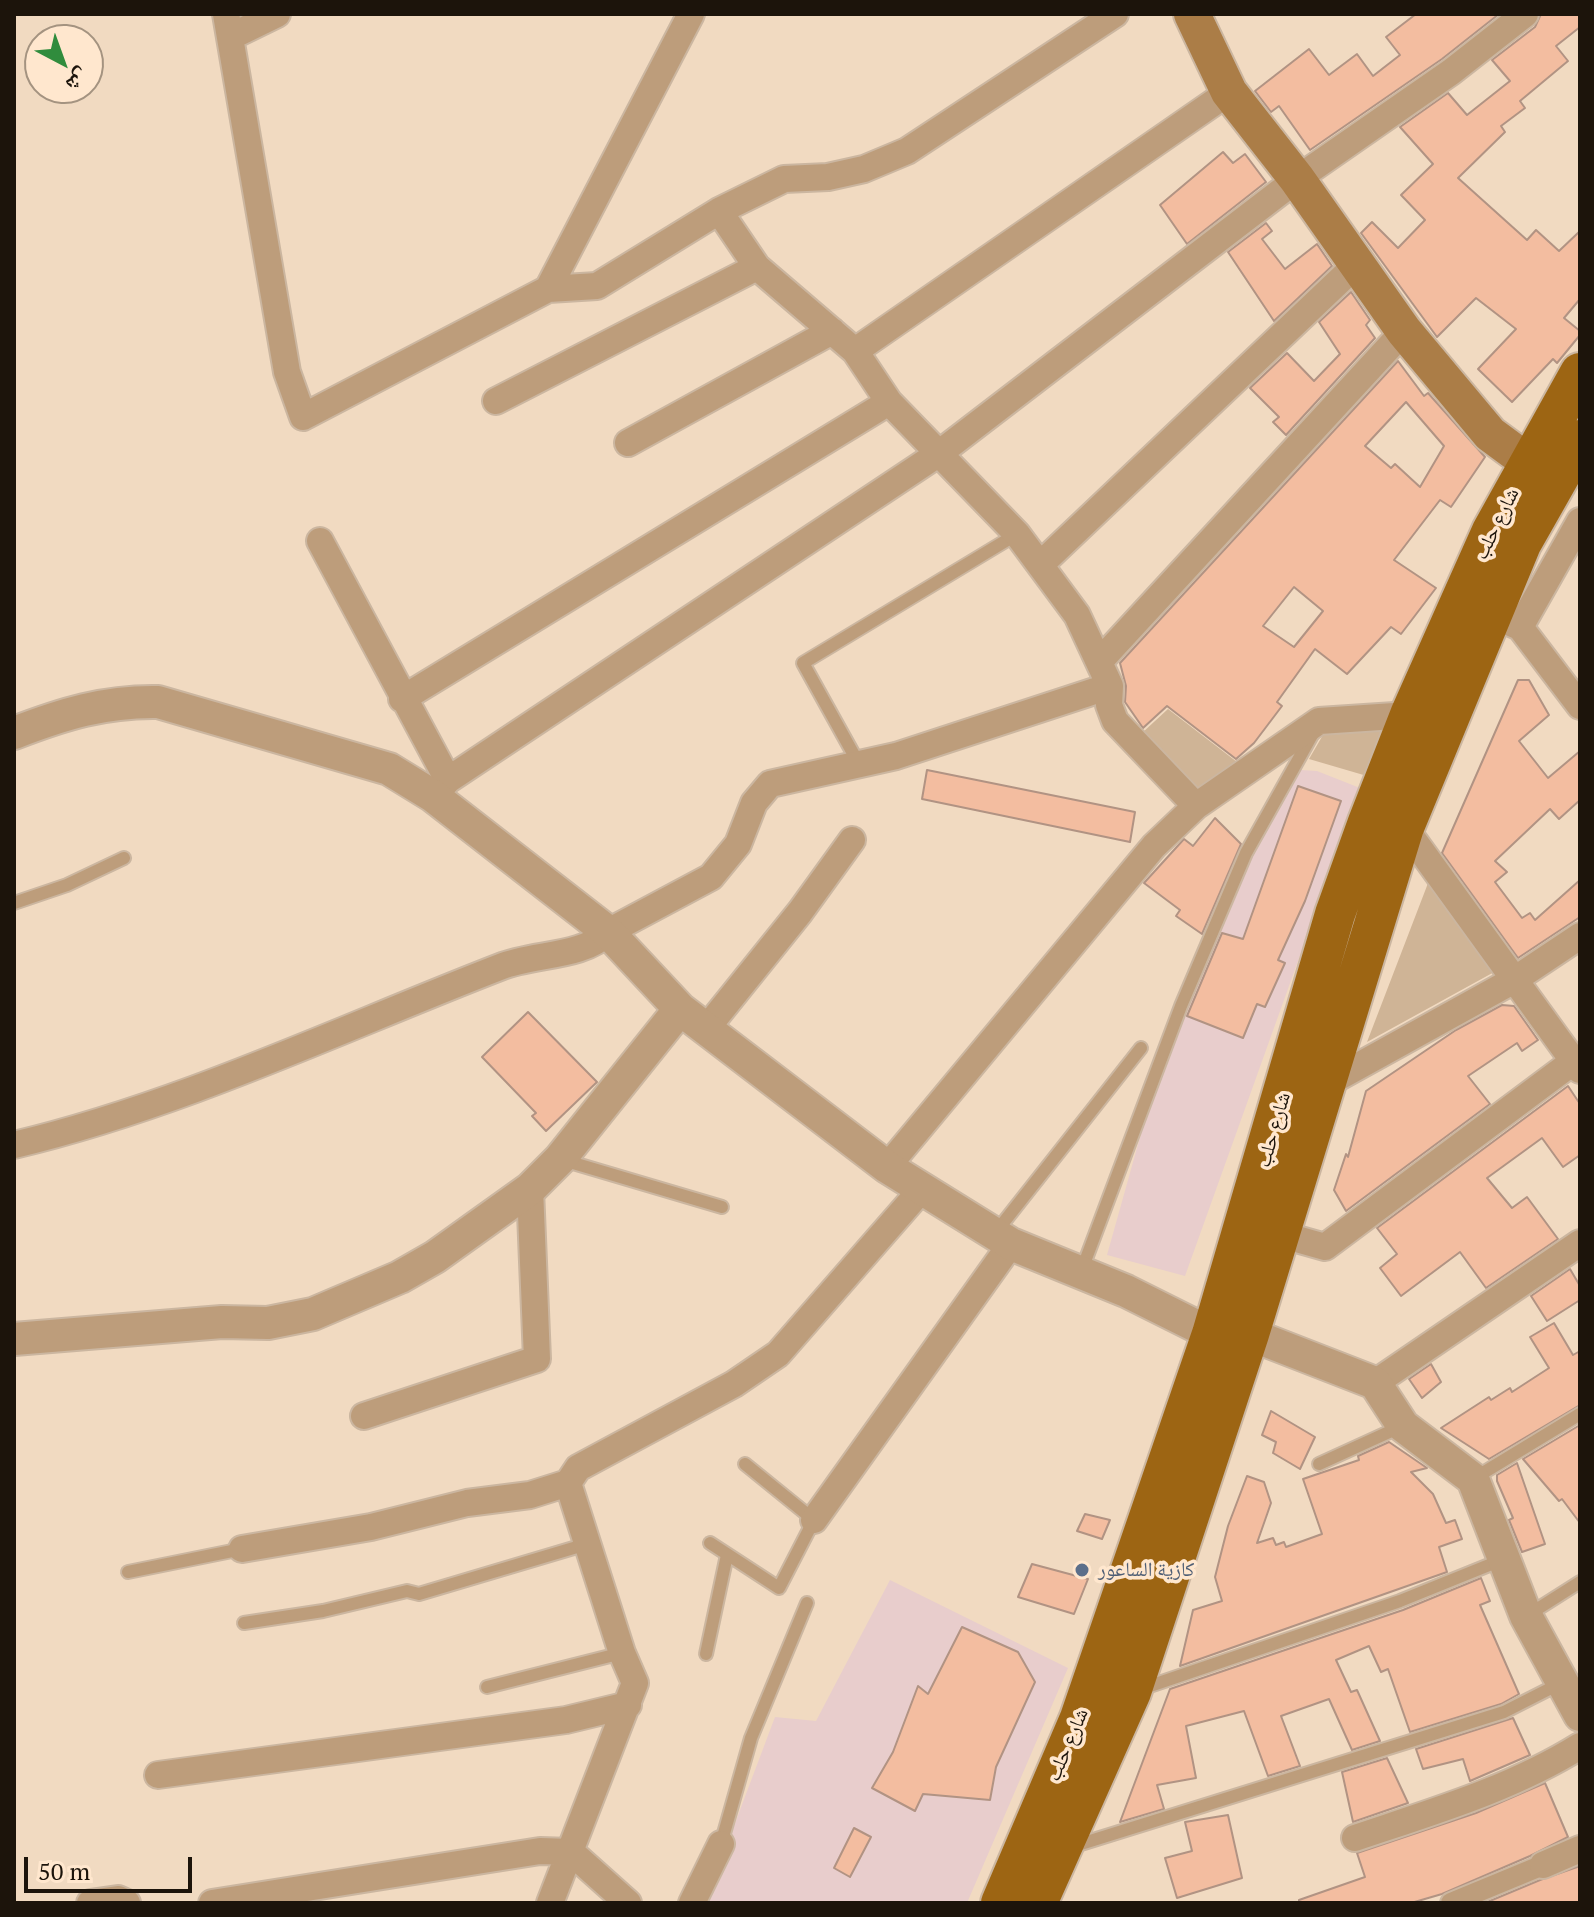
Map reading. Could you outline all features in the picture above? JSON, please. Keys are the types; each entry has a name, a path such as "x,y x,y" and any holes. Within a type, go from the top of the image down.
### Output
{"main road":[{"path":"1200,18 1229,92 1297,179 1404,331 1490,434 1542,470"},
{"name":"شارع حلب","path":"1001,1903 1080,1718 1231,1334 1279,1234 1404,827 1490,614 1580,373"},
{"name":"شارع حلب","path":"1542,470 1580,440"},
{"name":"شارع حلب","path":"1037,1903 1131,1692 1231,1334 1335,914 1410,715 1490,614"}],"street":[{"path":"277,14 228,26 287,372 303,417 548,289 597,286 719,211 784,179 828,177 864,169 907,151 1115,14"},
{"path":"548,289 691,14"},
{"path":"441,788 941,452 1297,179 1451,72 1525,14"},
{"path":"855,351 1229,92"},
{"path":"719,211 757,267 855,351 889,402 941,452 1017,534 1077,615 1104,674 1115,721 1196,806"},
{"path":"1040,565 1356,265"},
{"path":"496,401 757,267"},
{"path":"628,443 832,331"},
{"path":"14,1145 208,1083 521,958 596,945 608,932 711,877 738,844 754,803 770,784 896,756 1104,674 1404,331"},
{"path":"402,699 889,402"},
{"path":"1580,521 1490,614 1571,679 1580,706"},
{"path":"320,541 402,699 441,788"},
{"path":"14,733 86,707 158,702 389,769 441,788 608,932 680,1009 887,1167 1002,1239 1231,1334 1375,1383 1403,1426 1473,1479 1526,1616 1580,1715"},
{"path":"887,1167 1154,846 1196,806 1319,721 1410,715"},
{"path":"1279,1234 1325,1247 1577,1065 1404,827"},
{"path":"706,1029 800,912 852,840"},
{"path":"1326,1084 1514,980 1580,936"},
{"path":"14,1339 222,1322 268,1323 313,1314 400,1277 435,1257 530,1189 560,1159 680,1009"},
{"path":"364,1416 537,1359 530,1189"},
{"path":"242,1549 371,1527 467,1503 530,1495 568,1483 578,1468 734,1384 778,1354 922,1189"},
{"path":"814,1520 1002,1239"},
{"path":"1375,1383 1580,1243"},
{"path":"550,1903 635,1683 622,1653 568,1483"},
{"path":"158,1775 566,1720 628,1705"},
{"path":"1355,1838 1457,1804 1552,1763 1580,1746"},
{"path":"692,1903 721,1844"},
{"path":"1451,1903 1580,1849"},
{"path":"212,1903 540,1851 571,1852 628,1903"},
{"path":"90,1903 118,1899 127,1903"}],"lane":[{"path":"859,764 803,663 1017,534"},
{"path":"1081,1273 1181,1006 1240,867 1319,721"},
{"path":"14,903 67,885 124,858"},
{"path":"1002,1239 1141,1048"},
{"path":"560,1159 722,1207"},
{"path":"1473,1479 1580,1414"},
{"path":"1319,1464 1403,1426"},
{"path":"710,1543 779,1588 814,1520 745,1464"},
{"path":"244,1623 323,1611 407,1591 419,1594 587,1544"},
{"path":"128,1572 242,1549"},
{"path":"706,1654 727,1555"},
{"path":"1131,1692 1400,1601 1505,1559"},
{"path":"1526,1616 1580,1582"},
{"path":"721,1844 751,1738 807,1603"},
{"path":"487,1687 622,1653"},
{"path":"1060,1850 1164,1821 1504,1712 1563,1682"}],"shaded area":[{"path":"1168,709 1237,762 1193,791 1142,733"},
{"path":"1327,728 1391,731 1367,776 1309,759"},
{"path":"1301,770 1317,771 1360,788 1185,1276 1107,1255 1144,1123 1188,1000 1261,837"},
{"path":"1430,878 1496,971 1367,1042"},
{"path":"890,1580 1068,1668 967,1903 705,1903 775,1717 816,1721"}],"building":[{"path":"1416,14 1499,14 1442,59 1310,150 1279,106 1271,112 1255,91 1309,49 1329,75 1357,54 1373,76 1400,55 1386,37"},
{"path":"1541,14 1580,14 1580,27 1556,46 1568,61 1520,101 1525,108 1501,126 1505,132 1458,178 1527,240 1536,230 1559,251 1580,231 1580,299 1564,318 1580,331 1580,335 1557,363 1553,359 1512,402 1478,369 1516,329 1476,298 1437,337 1361,233 1372,222 1398,248 1425,220 1401,195 1433,164 1400,127 1448,93 1467,115 1510,81 1492,60 1535,27"},
{"path":"1223,152 1233,163 1245,154 1266,182 1187,244 1160,205"},
{"path":"1266,223 1272,231 1262,239 1285,269 1317,244 1332,266 1274,321 1228,252"},
{"path":"1351,292 1370,320 1366,325 1375,338 1286,435 1273,422 1279,417 1250,388 1287,353 1314,381 1340,354 1319,322"},
{"path":"1398,361 1424,396 1428,393 1485,457 1451,507 1440,500 1394,560 1436,588 1401,634 1391,627 1347,674 1315,649 1277,702 1282,706 1254,743 1236,759 1167,706 1143,728 1125,702 1126,686 1120,663","holes":["1406,402 1444,446 1420,487 1395,464 1391,468 1365,446","1294,587 1323,611 1294,647 1263,626"]},
{"path":"1518,680 1529,680 1549,715 1519,741 1548,778 1580,751 1580,800 1559,819 1550,809 1495,861 1507,872 1495,882 1522,918 1530,913 1535,920 1580,880 1580,917 1518,958 1442,853"},
{"path":"927,770 1135,812 1130,842 922,799"},
{"path":"1298,786 1341,801 1305,901 1278,960 1285,963 1265,1007 1257,1004 1243,1038 1187,1016 1222,933 1243,939"},
{"path":"1215,818 1241,844 1202,934 1176,916 1180,910 1144,883 1184,839 1193,846"},
{"path":"1502,1005 1514,1006 1538,1040 1522,1051 1517,1043 1468,1076 1490,1104 1346,1211 1334,1190 1346,1154 1348,1157 1366,1091 1456,1030"},
{"path":"528,1012 597,1082 546,1131 532,1116 536,1113 482,1057"},
{"path":"1568,1086 1580,1104 1580,1155 1563,1167 1542,1138 1487,1178 1512,1208 1527,1197 1558,1239 1486,1288 1460,1252 1401,1296 1380,1268 1397,1254 1377,1228"},
{"path":"1570,1269 1580,1286 1580,1300 1547,1321 1531,1296"},
{"path":"1554,1323 1573,1355 1580,1351 1580,1405 1489,1459 1441,1428 1489,1397 1491,1400 1510,1388 1512,1392 1549,1368 1530,1337"},
{"path":"1431,1364 1441,1382 1422,1398 1409,1379"},
{"path":"1271,1411 1315,1437 1300,1469 1273,1453 1276,1442 1262,1435"},
{"path":"1580,1425 1580,1523 1562,1499 1559,1501 1523,1459"},
{"path":"1389,1442 1427,1468 1411,1472 1433,1494 1446,1523 1455,1520 1462,1539 1439,1547 1447,1572 1180,1666 1193,1610 1222,1601 1215,1577 1228,1526 1247,1476 1264,1482 1271,1503 1257,1543 1273,1538 1276,1545 1284,1542 1286,1547 1322,1534 1303,1479 1359,1460 1358,1456"},
{"path":"1517,1463 1545,1544 1522,1552 1509,1520 1513,1518 1497,1481 1497,1475"},
{"path":"1085,1514 1110,1520 1102,1539 1077,1531"},
{"path":"1032,1564 1088,1579 1074,1614 1018,1597"},
{"path":"1481,1578 1490,1601 1480,1605 1519,1694 1501,1704 1410,1732 1388,1669 1381,1672 1369,1646 1336,1660 1351,1692 1357,1690 1380,1741 1352,1750 1329,1699 1281,1716 1300,1766 1268,1776 1244,1711 1186,1726 1196,1778 1157,1785 1164,1809 1120,1822 1170,1689 1403,1610"},
{"path":"962,1627 1018,1652 1035,1682 996,1767 990,1800 923,1794 915,1811 872,1788 893,1752 918,1686 928,1694"},
{"path":"1513,1718 1530,1755 1470,1781 1463,1759 1423,1769 1416,1749"},
{"path":"1387,1758 1408,1803 1353,1822 1342,1772"},
{"path":"1545,1783 1568,1837 1530,1856 1442,1894 1411,1903 1299,1903 1299,1900 1365,1877 1357,1853 1476,1813"},
{"path":"1228,1815 1242,1878 1177,1898 1165,1858 1192,1851 1185,1822"},
{"path":"854,1828 871,1837 850,1877 834,1868"},
{"path":"1580,1866 1580,1903 1485,1903 1540,1880"}],"place":[{"name":"كازية الساعور","path":"1082,1570"}]}
